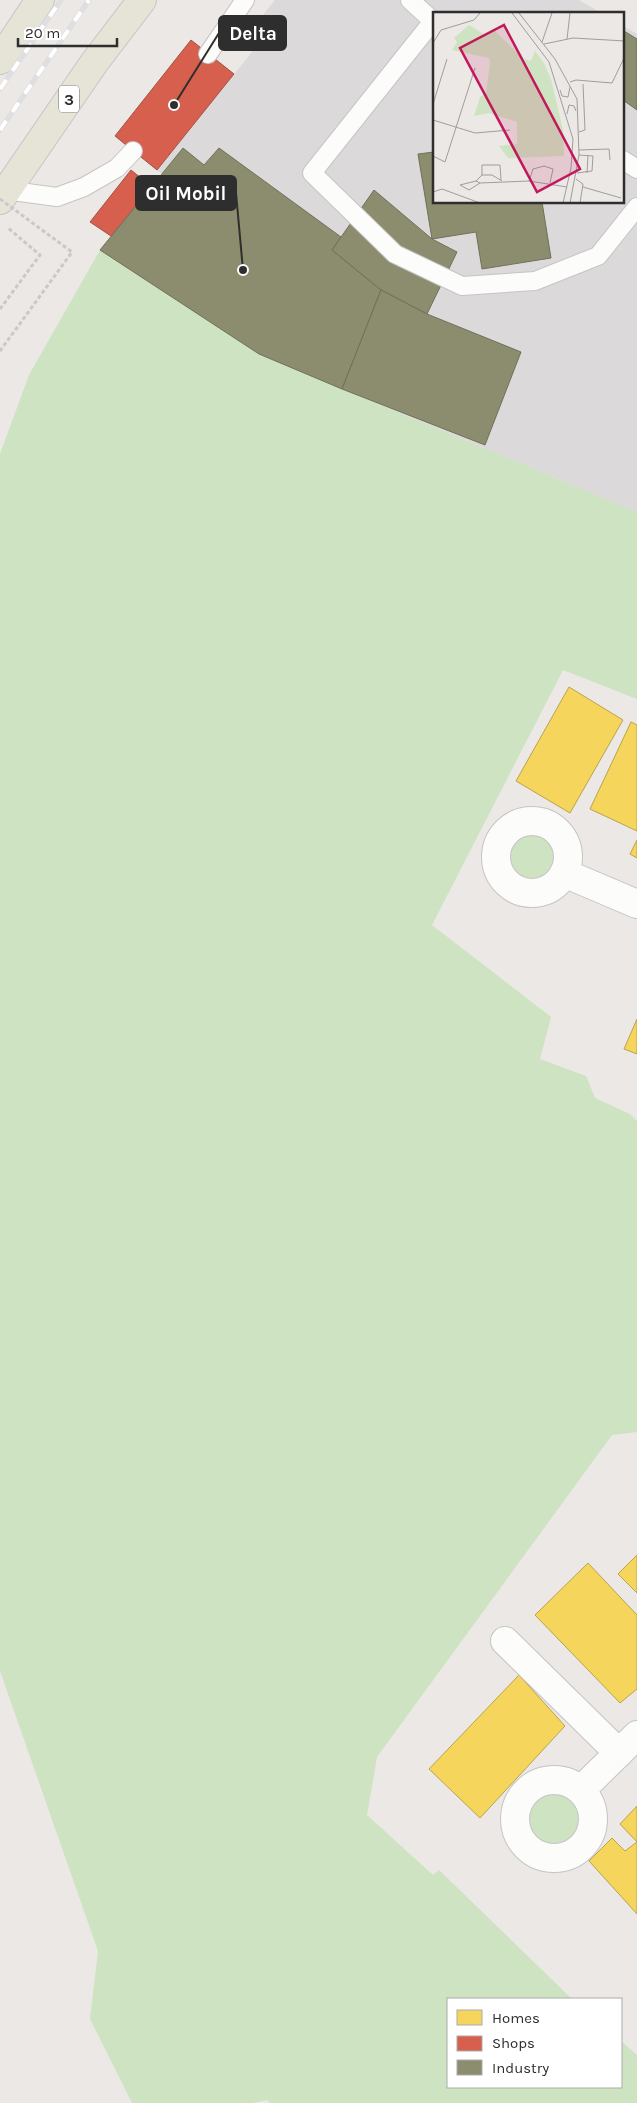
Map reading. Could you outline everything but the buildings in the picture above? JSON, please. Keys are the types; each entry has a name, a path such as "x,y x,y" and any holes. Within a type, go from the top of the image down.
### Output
{"main road":[{"path":"0,60 40,0"},
{"name":"3","path":"2,197 94,63 142,0"}],"street":[{"path":"564,873 637,904"},
{"path":"505,1641 628,1744 581,1790"}],"lane":[{"path":"208,54 245,0"},
{"path":"410,0 433,21"},
{"path":"433,23 312,172 395,254 462,286 535,281 598,256 637,207"},
{"path":"2,197 57,197 84,187 118,168 133,151"},
{"path":"624,161 637,170"}],"path":[{"path":"0,351 72,252 2,197"},
{"path":"0,309 40,255 7,227"}],"shaded area":[{"path":"275,0 579,0 600,12 433,12 433,204 624,204 624,27 637,34 637,512 259,354 100,250 162,174 157,170 260,42 248,33"}],"green space":[{"path":"100,250 259,354 637,512 637,699 563,670 432,925 551,1017 540,1059 586,1076 595,1098 630,1114 637,1121 637,1432 612,1435 377,1757 367,1815 433,1875 439,1870 571,1998 447,1998 447,2088 622,2088 622,2042 637,2055 637,2103 270,2103 267,2100 253,2103 132,2103 90,2019 98,1951 0,1671 0,454 29,375"},
{"path":"525,832 535,832 549,839 556,853 556,863 549,877 535,884 525,884 515,880 508,873 504,863 504,853 508,843 515,836"},
{"path":"553,1794 567,1798 575,1806 579,1820 575,1834 567,1842 553,1846 539,1842 531,1834 527,1820 531,1806 539,1798"}],"railway":[{"path":"0,89 61,0"},
{"path":"0,130 89,0"}],"place":[{"name":"Delta","path":"174,105"},
{"name":"Oil Mobil","path":"243,270"}]}
